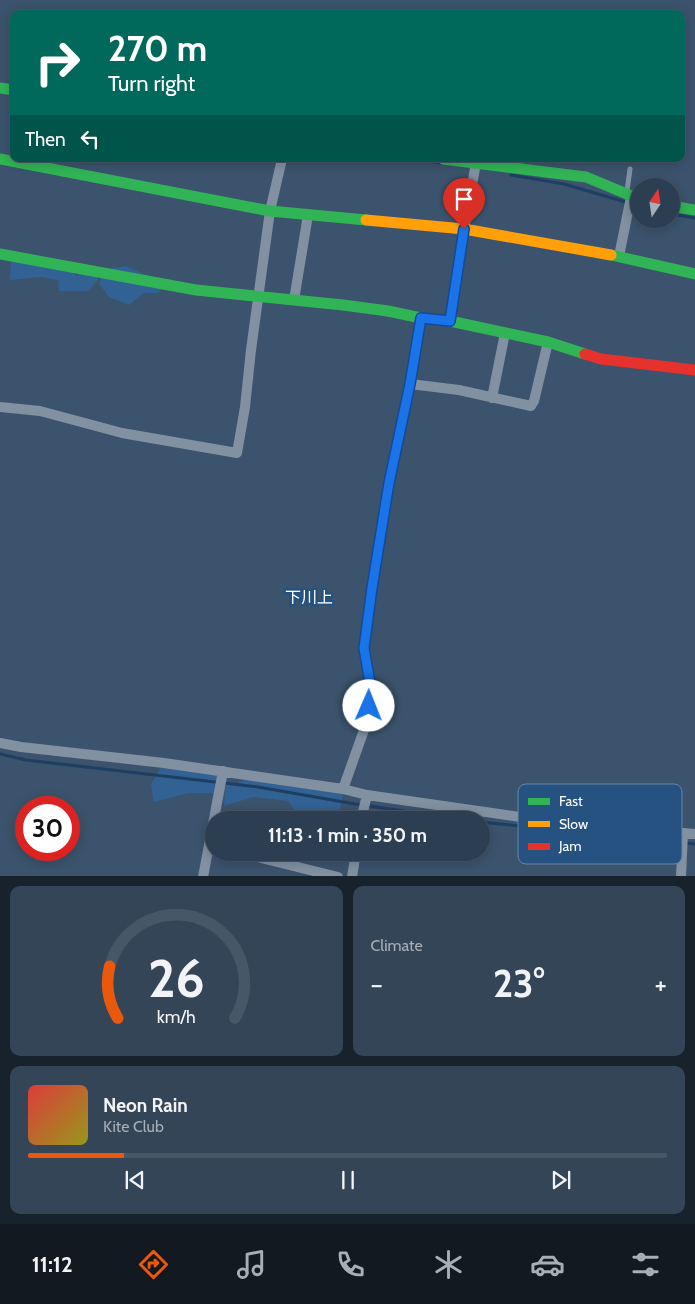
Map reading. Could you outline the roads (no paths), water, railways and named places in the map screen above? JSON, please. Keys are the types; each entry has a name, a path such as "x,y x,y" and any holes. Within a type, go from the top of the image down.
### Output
{"street":[{"path":"16,162 270,211 464,229 619,256 695,274"},
{"path":"0,407 40,412 122,433 237,453 245,407 250,350 270,211 281,162"},
{"path":"450,321 464,229 480,162 521,166 586,177 630,196"},
{"path":"619,256 630,206"},
{"path":"680,208 695,210"},
{"path":"294,300 308,215"},
{"path":"0,254 196,290 388,311 421,318 450,321 548,342 601,359 695,370"},
{"path":"343,789 364,730 369,706 370,683 364,648 368,618 389,483 410,384 421,318"},
{"path":"492,398 505,333"},
{"path":"410,384 459,390 531,406 534,401 548,342"},
{"path":"0,743 223,771 343,789 367,795 518,817"},
{"path":"217,811 223,771"},
{"path":"363,811 367,795"},
{"path":"682,854 683,833 695,834"},
{"path":"203,876 207,861"},
{"path":"275,861 338,876"},
{"path":"352,876 354,861"}],"lane":[{"path":"630,169 631,178"}],"waterway":[{"path":"434,162 441,163"},
{"path":"511,175 564,184 629,203"},
{"path":"680,216 695,218"},
{"path":"0,754 26,760 258,787 404,811"},
{"path":"490,823 518,826"},
{"path":"682,843 695,844"}],"district":[{"name":"下川上","path":"309,597"}]}
